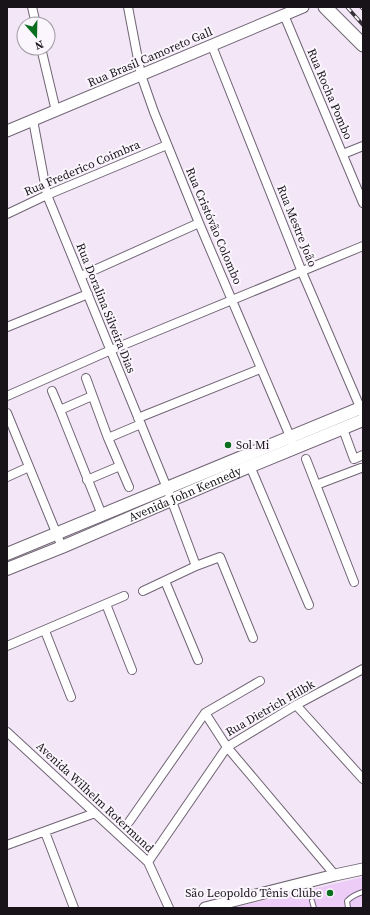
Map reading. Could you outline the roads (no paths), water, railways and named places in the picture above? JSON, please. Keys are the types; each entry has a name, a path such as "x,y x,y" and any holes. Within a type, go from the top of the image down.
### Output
{"main road":[{"path":"325,7 363,45"},
{"name":"Avenida John Kennedy","path":"7,554 247,454 362,409"},
{"name":"Avenida John Kennedy","path":"7,569 363,420"}],"street":[{"name":"Rua Cristóvão Colombo","path":"128,7 141,75 154,112 260,369 295,449"},
{"name":"Rua Brasil Camoreto Gall","path":"7,131 303,7"},
{"name":"Rua Rocha Pombo","path":"284,16 363,204"},
{"name":"Rua Mestre João","path":"212,46 302,272 362,409"},
{"path":"44,56 56,111"},
{"name":"Rua Doralina Silveira Dias","path":"33,120 47,195 172,500 196,566"},
{"name":"Rua Frederico Coimbra","path":"7,214 47,195 167,144"},
{"path":"343,154 363,146"},
{"path":"81,276 199,223"},
{"path":"7,396 111,350 363,246"},
{"path":"7,327 88,294"},
{"path":"108,438 139,421 260,369"},
{"path":"86,378 108,438 129,487"},
{"path":"52,391 102,515"},
{"path":"60,410 92,396"},
{"path":"7,413 62,547"},
{"path":"316,485 362,470 360,456 354,459 343,429"},
{"path":"306,459 354,582"},
{"path":"87,480 120,466"},
{"path":"250,466 309,605"},
{"path":"7,477 29,467"},
{"path":"143,591 196,566 220,557 253,638"},
{"path":"165,581 198,660"},
{"path":"7,646 124,596"},
{"path":"106,604 132,670"},
{"path":"45,631 71,696"},
{"name":"Rua Dietrich Hilbk","path":"148,862 228,747 296,705 363,669"},
{"path":"129,822 205,713 260,681"},
{"path":"296,705 363,779"},
{"path":"205,713 228,747 335,875"},
{"name":"Avenida Wilhelm Rotermund","path":"7,732 148,862 169,908"},
{"path":"7,845 95,813"},
{"path":"45,832 74,908"},
{"path":"205,908 363,869"}],"lane":[{"path":"348,908 347,901 352,896 363,892"},
{"path":"312,901 314,908"}],"railway":[{"path":"347,7 363,25"}],"place":[{"name":"Sol Mi","path":"228,445"},
{"name":"São Leopoldo Tênis Clube","path":"330,893"}]}
